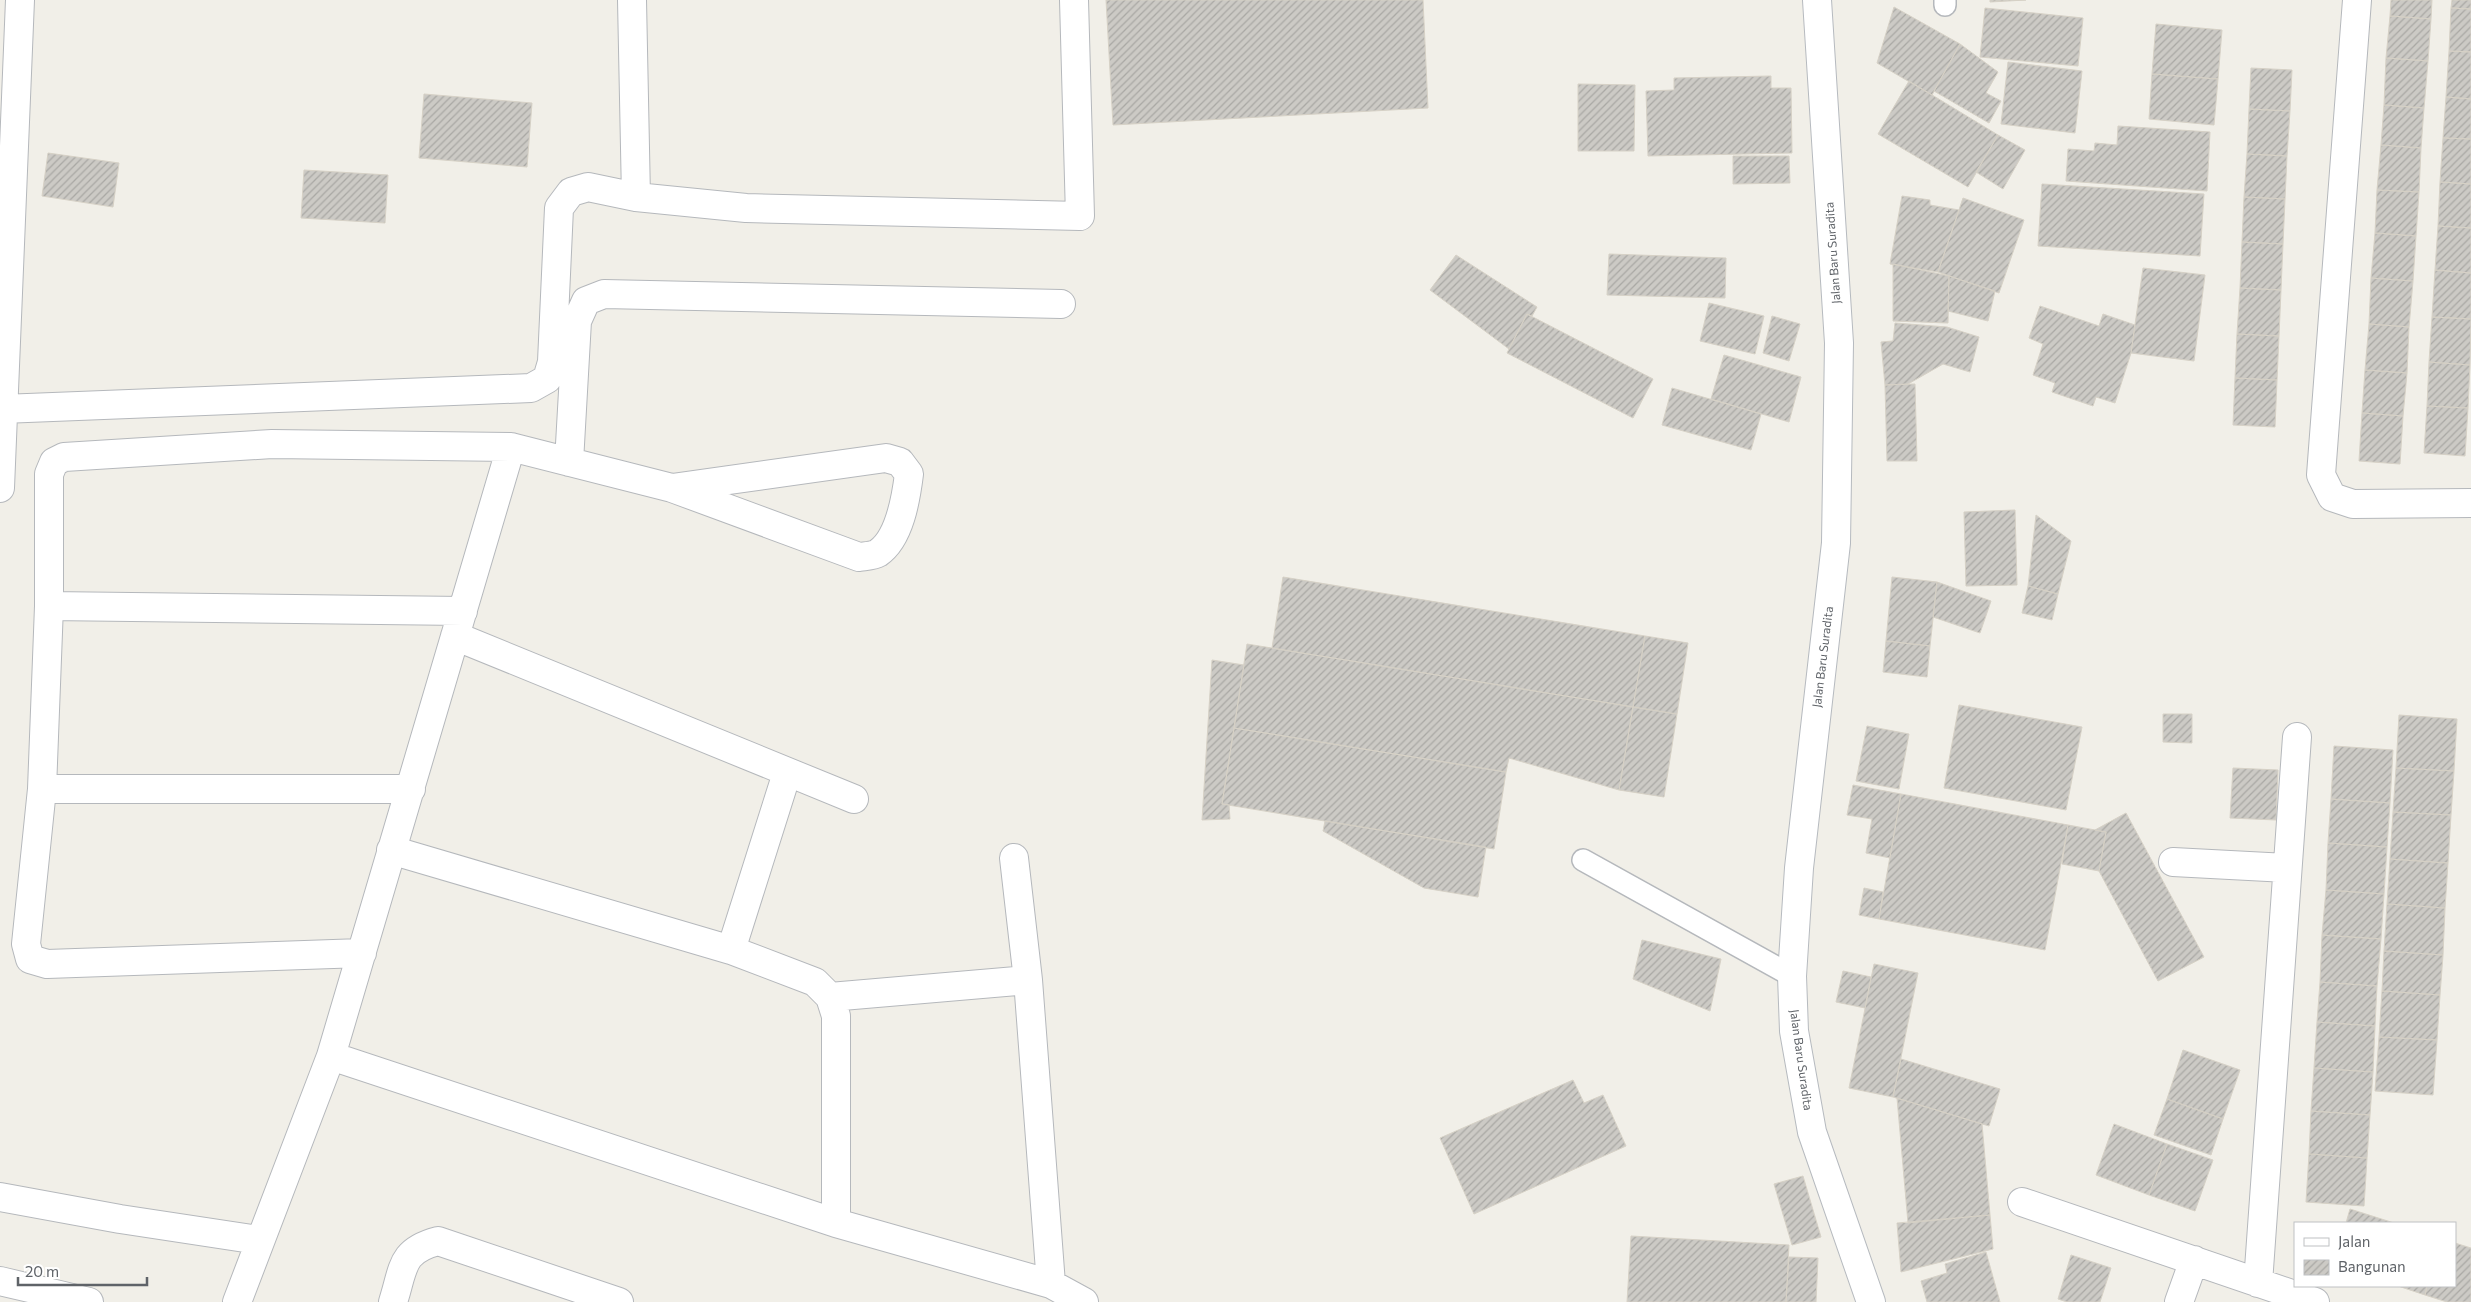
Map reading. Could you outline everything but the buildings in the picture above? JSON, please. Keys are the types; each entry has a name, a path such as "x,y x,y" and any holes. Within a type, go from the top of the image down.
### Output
{"street":[{"path":"0,488 8,78 20,0"},
{"path":"632,0 636,197"},
{"path":"2,409 531,388 547,379 552,362 559,208 571,192 588,187 636,197 746,208 1080,216 1074,0"},
{"name":"Jalan Baru Suradita","path":"1817,0 1839,343 1836,543 1799,868 1792,976 1794,1031 1812,1132 1872,1302"},
{"path":"2357,0 2321,475 2332,496 2353,504 2471,503"},
{"path":"570,462 577,321 586,301 604,294 1061,304"},
{"path":"362,953 47,964 30,959 26,944 42,789 49,606 49,474 54,462 64,457 272,444 511,447 672,488 859,557 876,554 888,543 905,504 909,474 900,462 886,458 672,488"},
{"path":"237,1302 331,1056 511,447"},
{"path":"49,606 459,624 787,772 854,799"},
{"path":"2258,1283 2297,737"},
{"path":"731,950 787,772"},
{"path":"42,789 411,789"},
{"path":"391,850 731,950 814,982 830,997 836,1016 836,1223"},
{"path":"1014,858 1028,980 1051,1284"},
{"path":"2173,862 2287,868"},
{"path":"830,997 1028,980"},
{"path":"331,1056 836,1223 1051,1284 1084,1302"},
{"path":"0,1197 120,1219 260,1240"},
{"path":"2022,1202 2315,1302"},
{"path":"393,1302 407,1257 420,1246 438,1241 619,1302"},
{"path":"2179,1302 2194,1260"},
{"path":"0,1281 89,1302"}],"lane":[{"path":"1583,860 1792,976"}]}
